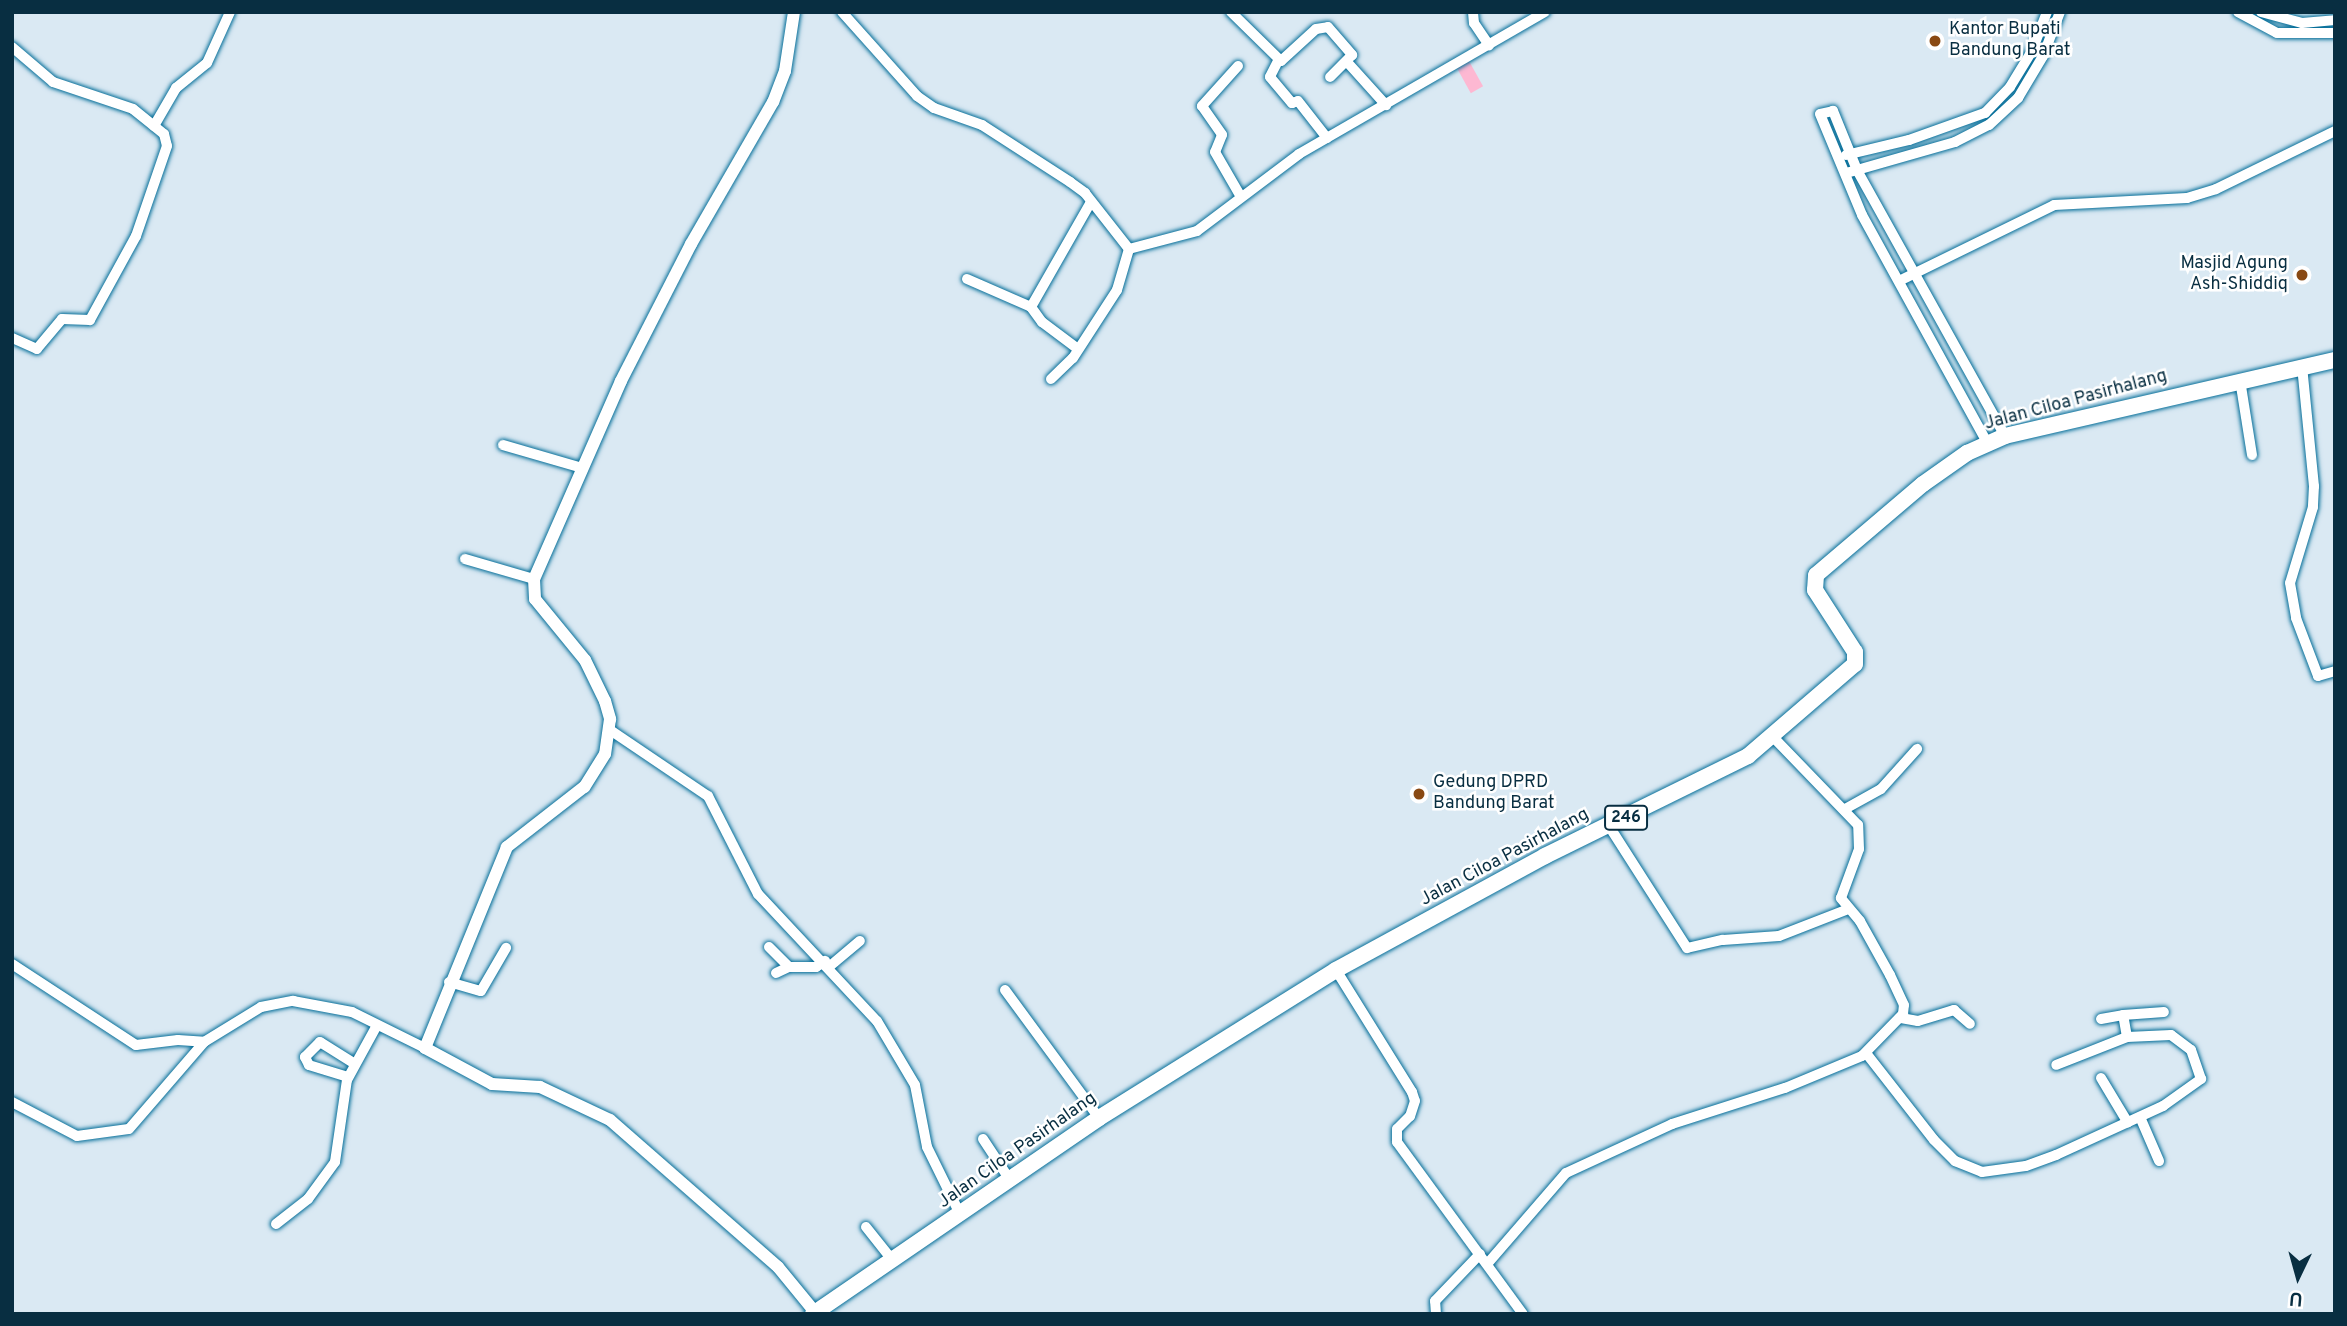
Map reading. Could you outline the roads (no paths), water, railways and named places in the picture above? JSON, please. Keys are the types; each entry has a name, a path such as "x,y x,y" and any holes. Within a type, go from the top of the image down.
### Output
{"main road":[{"name":"Jalan Ciloa Pasirhalang","path":"815,1313 1099,1118 1336,970 1748,756 1855,664 1855,652 1815,590 1816,575 1923,484 1987,442 2240,379 2335,360"}],"street":[{"path":"154,126 176,88 207,63 230,12"},
{"path":"425,1048 449,982 507,847 596,773 610,730 608,710 595,676 539,604 534,579 582,468 691,244 773,102 785,71 794,12"},
{"path":"842,12 917,96 934,108 988,129 1070,182 1091,202 1129,249"},
{"path":"1231,12 1279,59"},
{"path":"1473,12 1474,23 1489,44"},
{"path":"1129,249 1185,237 1228,211 1241,197 1327,138 1545,12"},
{"path":"1839,157 1943,130 1985,113 2011,87 2032,51 2047,12"},
{"path":"1846,173 1955,142 1998,118 2018,98 2043,57 2060,12"},
{"path":"2238,12 2277,33 2335,33"},
{"path":"2261,12 2302,23 2335,20"},
{"path":"1327,138 1298,101 1292,103 1270,77 1279,59 1324,25 1352,52 1348,63 1329,77"},
{"path":"12,47 53,82 133,109 164,134 167,146 136,236 95,313 85,323 62,319 37,349 12,338"},
{"path":"1348,63 1387,105"},
{"path":"1238,66 1202,107 1222,135 1215,152 1241,197"},
{"path":"1987,442 1862,215 1821,114 1833,111 1857,170 2005,436"},
{"path":"1899,281 2054,205 2187,198 2216,189 2335,131"},
{"path":"1031,307 1091,202"},
{"path":"1051,379 1078,349 1117,290 1129,249"},
{"path":"967,279 1031,307 1042,322 1078,349"},
{"path":"2302,366 2311,423 2313,496 2290,583 2296,618 2318,676 2335,671"},
{"path":"2240,379 2252,455"},
{"path":"503,445 582,468"},
{"path":"464,559 534,579"},
{"path":"610,730 708,796 758,894 828,964 877,1021 915,1085 927,1147 960,1214"},
{"path":"1488,1263 1566,1173 1672,1124 1785,1088 1866,1053 1901,1018 1904,1005 1890,975 1860,921 1846,909 1840,896 1861,836 1845,809 1772,736"},
{"path":"1845,809 1881,789 1917,749"},
{"path":"1609,826 1687,948 1723,940 1779,936 1846,909"},
{"path":"776,973 789,967 808,969 828,964 860,941"},
{"path":"769,947 789,967"},
{"path":"449,982 481,991 506,948"},
{"path":"12,964 136,1045 178,1040 204,1042"},
{"path":"1336,970 1412,1092 1415,1101 1410,1116 1397,1129 1397,1142 1523,1314"},
{"path":"1005,990 1099,1118"},
{"path":"12,1102 77,1136 129,1129 204,1042 273,1002 326,1005 352,1012 376,1027 425,1048 492,1084 540,1087 610,1120 778,1267 815,1313"},
{"path":"1901,1018 1918,1021 1954,1010 1970,1024"},
{"path":"2101,1019 2164,1012"},
{"path":"2123,1015 2127,1037"},
{"path":"276,1224 308,1199 335,1162 341,1142 340,1103 348,1077 376,1027"},
{"path":"1866,1053 1934,1140 1955,1161 1974,1172 2026,1166 2140,1117 2202,1079 2191,1050 2177,1037 2127,1037 2056,1065"},
{"path":"348,1077 309,1065 305,1057 320,1042 355,1064"},
{"path":"2101,1078 2127,1123"},
{"path":"2140,1117 2159,1161"},
{"path":"983,1139 1010,1180"},
{"path":"866,1227 893,1261"},
{"path":"1436,1314 1436,1301 1480,1254"}],"place":[{"name":"Kantor Bupati Bandung Barat","path":"1935,41"},
{"name":"Masjid Agung Ash-Shiddiq","path":"2302,275"},
{"name":"Gedung DPRD Bandung Barat","path":"1419,794"}]}
